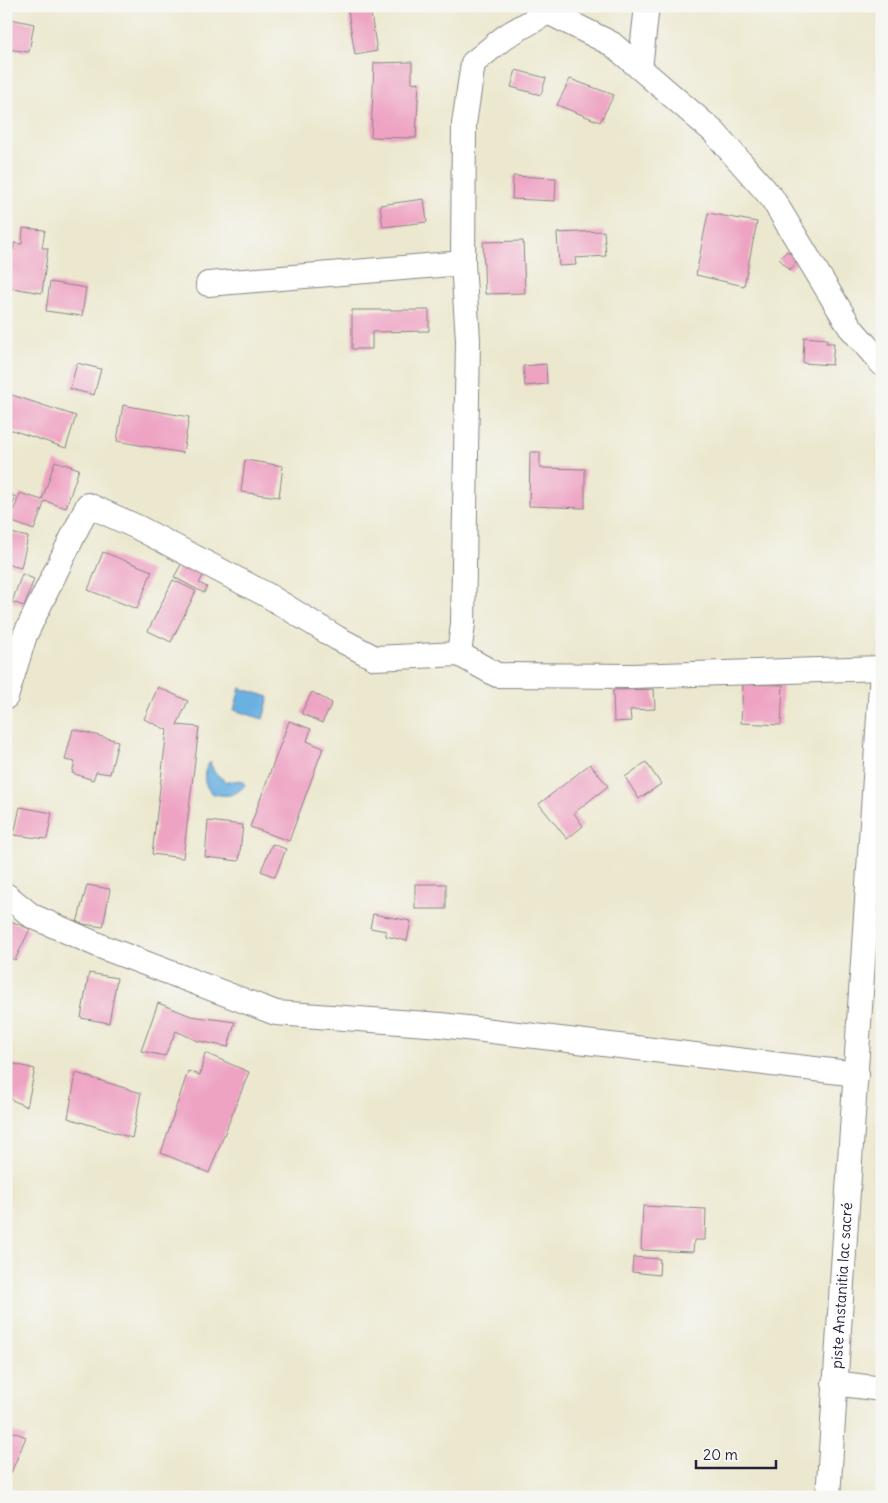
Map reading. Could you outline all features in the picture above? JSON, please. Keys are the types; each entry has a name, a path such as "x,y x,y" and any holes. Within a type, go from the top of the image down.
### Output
{"street":[{"path":"640,68 647,6"},
{"path":"459,654 463,624 468,340 462,263 464,124 473,63 506,36 545,9 612,44 714,132 772,198 850,327 882,364"},
{"path":"208,284 462,263"},
{"path":"6,697 26,634 88,505 137,527 258,590 337,638 376,658 459,654 497,675 632,676 882,669"},
{"name":"piste Anstanitia lac sacré","path":"828,1497 882,669"},
{"path":"6,895 32,916 105,948 276,1013 441,1025 857,1074"},
{"path":"834,1383 882,1389"}],"water":[{"path":"240,688 269,697 263,719 234,710"},
{"path":"210,762 214,772 226,782 241,780 245,785 230,795 211,793 204,778"}],"building":[{"path":"370,8 377,51 355,55 348,11"},
{"path":"6,18 34,24 29,52 6,49"},
{"path":"412,62 412,83 419,82 416,138 371,137 374,63"},
{"path":"516,70 546,78 541,95 511,87"},
{"path":"570,79 614,95 600,122 557,105"},
{"path":"513,176 556,178 555,201 512,199"},
{"path":"424,199 427,222 383,227 380,205"},
{"path":"708,213 757,222 744,286 696,275"},
{"path":"23,228 45,230 42,248 48,248 42,293 6,287 9,258 6,257 6,249 13,250 14,243 22,244"},
{"path":"604,231 606,256 575,258 576,265 559,266 557,233"},
{"path":"523,241 525,293 485,294 483,242"},
{"path":"787,251 798,261 790,270 779,259"},
{"path":"880,257 882,257 882,269 879,269"},
{"path":"50,282 86,288 82,316 46,311"},
{"path":"352,310 429,310 429,331 372,332 372,349 352,349"},
{"path":"804,337 827,339 826,343 834,343 832,365 803,363"},
{"path":"77,363 101,369 94,395 70,389"},
{"path":"546,364 547,384 525,386 523,366"},
{"path":"6,393 76,416 66,448 6,428"},
{"path":"123,405 189,417 183,453 117,441"},
{"path":"530,452 540,452 540,468 585,469 585,508 529,506"},
{"path":"245,460 283,466 279,497 241,492"},
{"path":"55,461 79,469 66,508 45,501 34,530 10,521 20,493 42,500"},
{"path":"6,493 16,497 6,520"},
{"path":"6,532 28,537 21,568 6,564"},
{"path":"103,552 152,571 137,609 88,590"},
{"path":"182,563 204,574 199,583 207,587 204,593 174,577"},
{"path":"22,574 34,579 24,606 12,602"},
{"path":"173,580 196,591 171,642 148,631"},
{"path":"743,684 783,685 781,725 741,723"},
{"path":"158,687 188,701 177,725 199,727 183,858 152,854 167,730 144,719"},
{"path":"654,689 655,709 630,710 631,721 614,722 613,690"},
{"path":"312,692 332,703 322,723 301,713"},
{"path":"289,721 311,729 307,741 323,748 289,841 250,827"},
{"path":"73,729 118,741 110,774 96,772 93,780 72,773 75,762 65,760"},
{"path":"646,762 661,784 639,799 625,777"},
{"path":"590,764 608,786 574,813 583,826 567,839 539,804"},
{"path":"20,807 52,813 47,839 14,835"},
{"path":"208,821 243,825 239,861 205,857"},
{"path":"272,844 286,849 275,877 261,871"},
{"path":"415,884 446,884 446,909 415,909"},
{"path":"87,885 110,889 103,927 77,923"},
{"path":"373,914 411,921 407,941 386,936 386,931 370,928"},
{"path":"6,919 30,929 15,960 6,956"},
{"path":"89,973 117,978 109,1023 81,1018"},
{"path":"158,1003 191,1016 235,1022 228,1047 198,1041 176,1031 165,1056 141,1051"},
{"path":"205,1053 249,1072 209,1173 161,1153 188,1071 200,1075"},
{"path":"6,1062 35,1069 27,1107 6,1097"},
{"path":"76,1073 141,1093 132,1138 68,1118"},
{"path":"643,1206 706,1209 705,1240 694,1240 693,1252 641,1250"},
{"path":"633,1257 660,1259 659,1275 632,1272"},
{"path":"6,1429 26,1437 11,1473 6,1471"}]}
